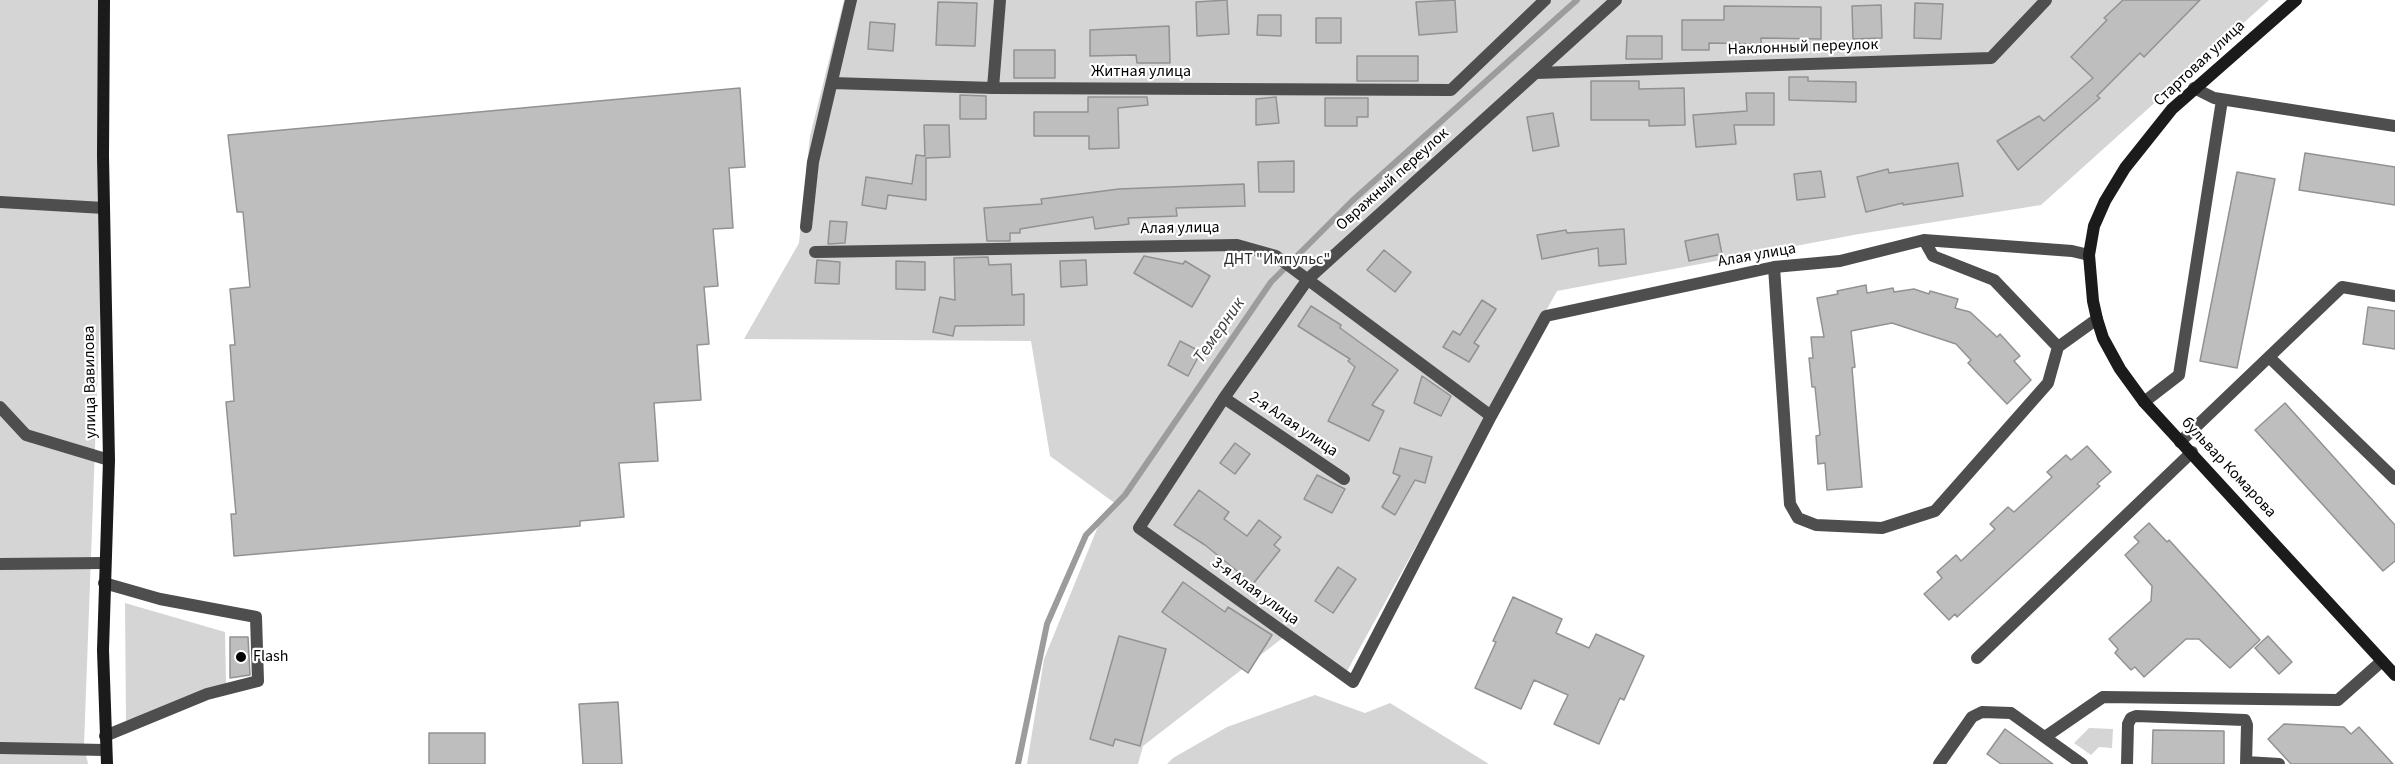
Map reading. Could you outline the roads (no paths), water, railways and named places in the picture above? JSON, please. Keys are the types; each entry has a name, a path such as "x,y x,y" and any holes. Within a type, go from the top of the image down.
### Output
{"street":[{"name":"улица Вавилова","path":"104,0 104,208 109,460 103,650 107,764"},
{"name":"Стартовая улица","path":"2089,255 2094,226 2105,201 2125,168 2172,109 2296,0"},
{"name":"бульвар Комарова","path":"2089,255 2093,301 2103,338 2120,369 2144,402 2390,666"}],"lane":[{"path":"806,226 813,162 851,0"},
{"path":"993,88 1000,0"},
{"name":"Житная улица","path":"832,83 993,88 1451,90 1545,0"},
{"name":"Овражный переулок","path":"1139,528 1224,398 1308,279 1616,0"},
{"name":"Наклонный переулок","path":"1536,73 1990,58 2046,0"},
{"path":"2194,88 2222,100 2395,126"},
{"path":"2144,402 2179,375 2222,100"},
{"path":"0,202 104,208"},
{"path":"1924,240 1933,256 1994,280 2058,347"},
{"name":"Алая улица","path":"1353,682 1491,416 1546,316 1774,267 1840,261 1924,240 2072,251 2089,255"},
{"name":"Алая улица","path":"815,252 1237,245 1276,256 1491,416"},
{"path":"1774,267 1790,504 1798,518 1816,525 1882,528 1935,511 2048,383 2058,347 2097,319"},
{"path":"2180,442 2342,287 2395,296"},
{"path":"2270,357 2395,479"},
{"name":"2-я Алая улица","path":"1224,398 1344,479"},
{"path":"0,407 26,435 109,460"},
{"path":"1977,658 2192,452"},
{"name":"3-я Алая улица","path":"1139,528 1353,682"},
{"path":"0,564 104,563"},
{"path":"104,583 160,599 256,617 258,681 207,694 105,736"},
{"path":"2045,737 2103,697 2338,700 2390,666"},
{"path":"1939,764 1976,713 2011,713 2082,764"},
{"path":"2127,764 2128,724 2131,718 2136,716 2245,720 2247,725 2246,763 2279,764"},
{"path":"0,748 105,750"}],"waterway":[{"name":"Темерник","path":"1018,764 1047,624 1086,535 1125,495 1271,282 1352,201 1577,0"}],"place":[{"name":"Flash","path":"241,657"}],"park label":[{"name":"ДНТ \"Импульс\"","path":"1277,260"}]}
